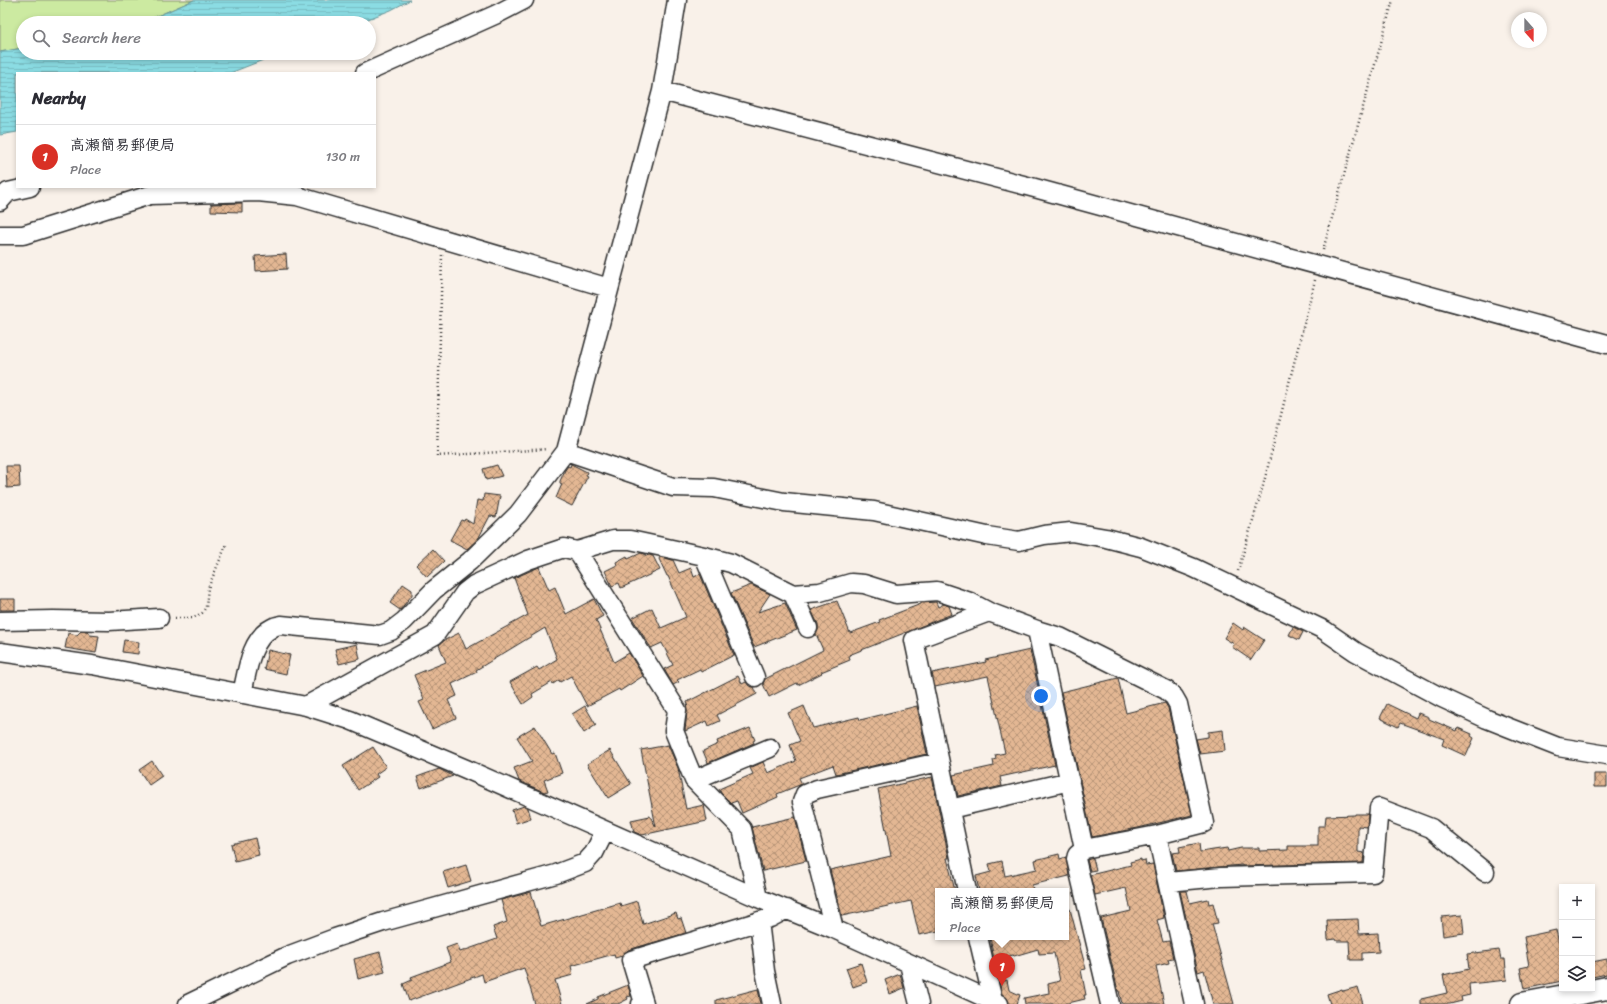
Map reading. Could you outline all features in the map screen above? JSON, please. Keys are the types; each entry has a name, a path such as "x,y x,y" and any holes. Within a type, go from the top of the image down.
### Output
{"main road":[{"path":"1522,1004 1607,988"}],"street":[{"path":"367,72 497,14 524,0"},
{"path":"242,694 254,648 261,637 272,628 281,625 380,635 391,631 404,621 434,590 470,561 518,514 566,451 662,90 677,0"},
{"path":"662,90 1607,344"},
{"path":"0,201 8,192 26,188"},
{"path":"0,235 23,235 150,195 258,192 297,196 609,288"},
{"path":"566,451 673,487 714,488 784,502 874,511 987,536 1019,541 1044,535 1071,532 1106,538 1141,547 1194,568 1233,588 1324,630 1356,652 1442,698 1487,719 1558,747 1607,755"},
{"path":"306,706 434,635 465,592 474,586 528,560 564,548 577,550 613,540 630,540 731,563 793,594 820,592 851,583 864,584 896,594 937,591 970,602 989,612 1060,637 1166,690 1174,697 1178,704 1204,823 1084,849 1077,855 1076,859 1110,1004"},
{"path":"577,550 677,710 674,731 694,780 742,829 758,898"},
{"path":"704,556 755,677"},
{"path":"793,594 808,628"},
{"path":"966,888 950,809 938,762 914,640 989,612"},
{"path":"0,622 53,620 109,621 159,618"},
{"path":"1037,630 1084,849"},
{"path":"0,652 92,665 306,706 350,720 466,769 758,898 834,929 996,1003"},
{"path":"694,780 770,748"},
{"path":"834,929 802,802 805,794 817,789 938,762"},
{"path":"950,809 1070,780"},
{"path":"1168,882 1221,877 1373,873 1379,808 1431,828 1485,872"},
{"path":"188,1004 287,956 335,938 383,922 556,874 585,863 594,853 605,831"},
{"path":"1157,834 1188,983 1194,1004"},
{"path":"643,1004 631,960 759,922 787,909"},
{"path":"759,922 765,971 772,1004"},
{"path":"979,940 996,1003"},
{"path":"909,964 919,1004"}],"path":[{"path":"1233,588 1263,486 1319,266 1393,0"},
{"path":"443,239 437,456 557,448 566,451"},
{"path":"159,618 193,618 202,613 206,606 208,588 227,543"}],"green space":[{"path":"0,0 194,0 157,16 16,16 16,49 0,52"}],"water":[{"path":"194,0 410,0 376,16 157,16"},
{"path":"16,49 16,60 263,60 233,72 16,72 16,132 0,135 0,52"}],"building":[{"path":"242,203 242,212 211,211 211,204"},
{"path":"286,254 287,269 256,271 255,256"},
{"path":"571,464 587,472 586,475 588,476 572,506 556,498 562,484 560,481 565,470 568,466 570,467"},
{"path":"497,465 502,476 486,480 483,469"},
{"path":"6,466 19,466 20,487 7,488"},
{"path":"484,494 500,496 496,517 490,516 478,539 467,549 450,540 461,520 464,521 465,519 473,524 477,500 483,501"},
{"path":"433,549 444,561 427,577 416,565"},
{"path":"641,553 645,554 646,556 653,556 660,570 621,588 619,583 612,586 605,571 617,565 616,562 627,556 628,559"},
{"path":"660,557 673,560 679,573 691,568 694,577 700,574 734,655 701,672 700,669 677,680 679,682 673,685 664,669 673,665 662,643 651,648 632,618 652,608 661,628 686,617 659,559"},
{"path":"539,567 549,590 555,587 566,614 594,599 603,616 596,620 614,662 629,653 643,676 620,691 619,689 587,706 571,676 560,682 559,680 553,684 552,682 532,694 533,697 523,704 510,682 537,667 539,670 557,659 545,628 476,670 477,672 452,684 457,696 448,700 456,718 432,729 419,702 424,700 414,675 446,662 439,645 445,640 459,633 466,649 528,615 514,578"},
{"path":"403,584 412,590 412,595 400,610 390,603"},
{"path":"751,585 770,594 758,612 785,603 797,630 754,647 731,593"},
{"path":"0,599 15,599 15,610 0,610"},
{"path":"837,601 850,633 880,622 879,620 921,603 936,602 938,607 944,604 949,606 952,614 849,655 850,660 769,697 763,684 765,679 823,650 816,634 818,624 811,610"},
{"path":"1233,623 1243,630 1244,627 1264,640 1251,660 1232,647 1234,644 1224,638"},
{"path":"1293,627 1303,632 1299,640 1289,635"},
{"path":"81,631 87,631 90,635 99,636 96,653 65,648 68,633 77,635"},
{"path":"124,640 139,642 138,654 122,652"},
{"path":"357,644 360,659 339,664 335,649"},
{"path":"268,650 290,655 286,674 264,669"},
{"path":"1030,650 1055,765 1000,777 1002,786 958,796 953,775 994,766 993,760 996,759 995,755 1005,753 988,676 935,687 932,673 986,662 985,660"},
{"path":"738,676 742,684 746,682 749,686 754,687 757,694 717,715 720,721 709,726 707,721 685,731 686,707 688,705 687,702"},
{"path":"1118,678 1126,713 1165,703 1168,708 1192,815 1092,837 1061,692"},
{"path":"1387,704 1416,718 1418,713 1457,731 1458,728 1472,734 1471,736 1474,738 1466,756 1442,745 1444,739 1400,723 1398,727 1380,718"},
{"path":"585,706 596,725 584,733 572,714"},
{"path":"804,706 813,728 859,717 860,720 917,706 927,754 836,774 833,765 799,778 802,784 777,794 778,797 742,813 737,801 731,803 719,789 753,774 750,768 763,762 768,773 796,761 790,745 800,741 788,713"},
{"path":"535,726 552,754 555,753 562,773 544,780 548,791 544,792 519,781 514,768 532,761 517,737"},
{"path":"750,728 755,740 753,741 754,743 708,763 703,751 718,744 717,741"},
{"path":"1223,730 1225,751 1200,754 1196,739 1208,737 1208,732"},
{"path":"668,745 678,768 686,809 704,805 707,821 642,835 634,832 631,820 650,816 656,827 641,750"},
{"path":"373,747 386,767 376,774 378,777 358,790 343,766"},
{"path":"610,750 631,784 608,798 587,764"},
{"path":"152,761 162,776 149,785 139,770"},
{"path":"439,769 453,776 421,788 417,777"},
{"path":"1594,774 1607,774 1607,787 1594,787"},
{"path":"932,777 949,858 947,858 954,888 935,888 935,932 919,935 911,901 842,916 830,870 891,856 878,789"},
{"path":"524,806 528,808 531,818 516,823 512,810"},
{"path":"1368,814 1367,827 1358,826 1358,852 1364,853 1363,863 1242,865 1176,871 1172,853 1180,852 1179,847 1199,843 1200,852 1227,848 1228,851 1241,848 1259,848 1259,851 1288,850 1288,846 1318,846 1318,826 1325,826 1326,816"},
{"path":"795,817 806,861 763,871 752,827"},
{"path":"255,838 259,855 235,861 231,844"},
{"path":"1059,854 1060,859 1066,857 1069,876 1032,885 1033,888 978,888 976,876 991,872 989,864 1002,861 1005,876 1037,869 1035,860"},
{"path":"1093,858 1096,870 1090,871 1087,860"},
{"path":"1141,859 1141,861 1145,860 1146,865 1153,864 1164,918 1157,920 1163,942 1169,941 1173,958 1168,959 1169,963 1156,966 1164,1004 1122,1004 1101,918 1131,911 1126,888 1095,895 1090,875 1131,865 1130,862"},
{"path":"466,865 471,881 448,888 443,872"},
{"path":"1180,891 1187,891 1190,903 1208,899 1209,904 1213,903 1218,923 1212,924 1234,1004 1213,1004 1204,970 1198,972"},
{"path":"531,892 541,926 620,903 621,906 637,901 643,924 676,913 678,919 681,918 686,933 628,950 622,956 615,958 614,954 571,966 573,975 555,980 562,1004 535,1004 524,968 484,982 482,974 409,1001 403,984 412,980 411,977 451,962 446,948 457,944 460,952 497,939 493,927 507,922 501,900"},
{"path":"1070,909 1086,969 1081,970 1086,995 1084,995 1085,999 1064,1004 1025,1004 1024,998 1049,993 1048,984 1060,981 1054,953 1039,954 1038,949 994,960 991,940 1069,940"},
{"path":"1462,915 1464,933 1443,936 1441,917"},
{"path":"1358,919 1359,934 1378,933 1379,952 1362,953 1362,960 1350,960 1349,941 1337,941 1336,939 1328,940 1327,920"},
{"path":"1556,930 1559,944 1559,982 1524,989 1520,968 1529,966 1524,937"},
{"path":"1499,950 1501,959 1505,959 1507,980 1469,984 1470,995 1461,997 1462,1001 1450,1004 1421,1004 1421,999 1447,993 1443,975 1469,969 1467,954"},
{"path":"380,952 385,972 358,979 354,959"},
{"path":"1607,959 1607,974 1595,976 1595,961"},
{"path":"861,963 867,982 853,987 846,968"},
{"path":"900,974 904,988 890,994 885,980"},
{"path":"1007,980 1009,990 1020,995 1017,1004 1009,1004 1007,998 1002,994 999,982"},
{"path":"628,985 631,996 627,997 628,999 618,1004 587,1004 598,999 598,997"},
{"path":"1358,987 1363,1004 1330,1004 1327,994 1342,989 1343,991"},
{"path":"758,989 761,1004 716,1004 716,1000"}],"place":[{"name":"高瀬簡易郵便局","path":"1002,986"}]}
